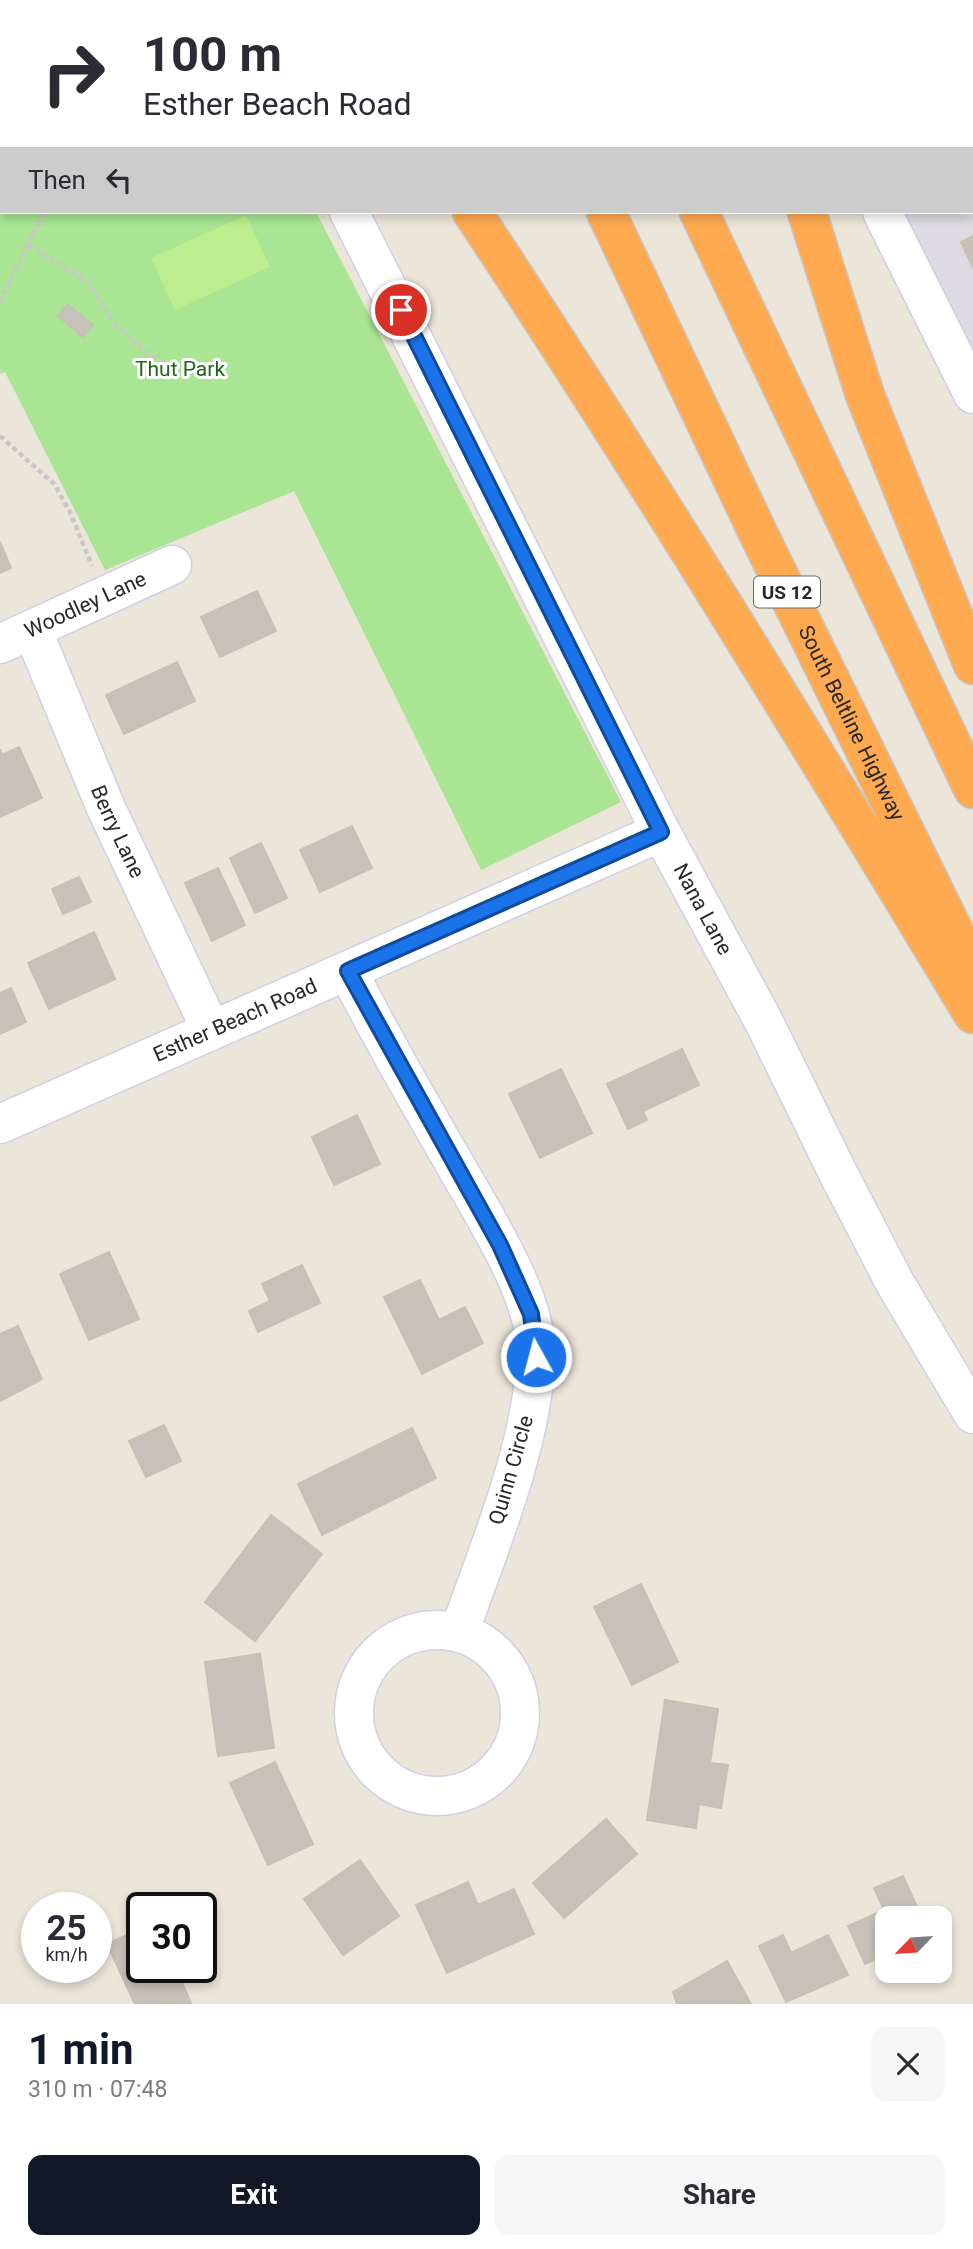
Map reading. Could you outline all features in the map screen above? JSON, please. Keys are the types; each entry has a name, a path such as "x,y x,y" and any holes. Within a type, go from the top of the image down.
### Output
{"highway":[{"path":"473,214 604,412 730,612 973,1014"},
{"name":"South Beltline Highway","path":"607,214 765,548 973,970"},
{"path":"700,214 973,789"},
{"path":"808,214 865,395 973,665"}],"street":[{"name":"Nana Lane","path":"350,214 661,832 764,1022 895,1283 973,1414"},
{"path":"883,214 973,394"},
{"name":"Woodley Lane","path":"16,637 172,565"},
{"name":"Berry Lane","path":"16,637 106,808 211,1030"},
{"name":"Esther Beach Road","path":"0,1124 661,832"},
{"name":"Quinn Circle","path":"348,971 500,1245 531,1314 536,1357 527,1420 505,1499 459,1633"},
{"path":"432,1630 459,1633 482,1643 501,1660 514,1682 520,1706 519,1732 509,1755 494,1775 472,1789 448,1796 423,1796 398,1787 376,1770 361,1748 354,1722 355,1695 365,1670 383,1649 406,1636 432,1630"}],"path":[{"path":"0,302 43,214"},
{"path":"28,245 88,281 114,324 147,352 173,369"},
{"path":"0,436 54,484 70,512 104,595"}],"shaded area":[{"path":"883,214 973,214 973,394"}],"green space":[{"name":"Thut Park","path":"0,214 317,214 621,802 481,870 294,491 105,570 5,372 0,374"},
{"path":"246,215 270,267 175,310 151,258"}],"building":[{"path":"973,236 973,268 961,242"},
{"path":"67,304 93,325 83,337 58,316"},
{"path":"0,542 11,568 0,573"},
{"path":"257,591 276,631 220,657 201,617"},
{"path":"177,662 195,701 124,734 106,695"},
{"path":"19,747 42,798 0,817 0,749 2,755"},
{"path":"352,826 372,868 320,892 300,850"},
{"path":"261,843 287,898 255,913 230,858"},
{"path":"218,868 245,925 212,941 185,883"},
{"path":"79,877 91,902 63,914 52,889"},
{"path":"94,932 115,979 49,1009 28,963"},
{"path":"11,988 26,1022 0,1034 0,993"},
{"path":"682,1049 699,1085 643,1111 647,1120 628,1129 607,1084"},
{"path":"561,1069 592,1133 540,1158 509,1094"},
{"path":"357,1115 380,1164 334,1185 312,1137"},
{"path":"109,1252 139,1319 89,1340 60,1274"},
{"path":"302,1265 320,1303 258,1332 249,1311 270,1301 262,1284"},
{"path":"420,1280 439,1320 465,1307 483,1343 422,1374 384,1297"},
{"path":"18,1326 42,1379 0,1401 0,1334"},
{"path":"164,1425 181,1461 146,1477 129,1441"},
{"path":"412,1428 436,1478 322,1535 298,1484"},
{"path":"271,1515 322,1554 255,1641 205,1602"},
{"path":"641,1584 678,1662 632,1685 594,1607"},
{"path":"260,1654 274,1748 218,1756 205,1662"},
{"path":"665,1700 718,1709 710,1763 728,1765 721,1808 699,1804 696,1828 647,1820"},
{"path":"275,1762 313,1844 268,1865 230,1783"},
{"path":"606,1819 637,1854 564,1918 533,1883"},
{"path":"360,1860 399,1916 343,1955 304,1899"},
{"path":"903,1876 917,1906 882,1906 874,1888"},
{"path":"468,1882 478,1905 514,1889 534,1934 447,1973 416,1905"},
{"path":"875,1914 875,1959 865,1964 848,1926"},
{"path":"126,1935 126,1983 182,1983 191,2003 135,2004 112,1955 112,1942"},
{"path":"783,1935 791,1953 828,1935 848,1975 786,2002 759,1946"},
{"path":"727,1961 751,2004 677,2004 673,1992"}],"route":[{"path":"401,310 661,832 348,971 500,1245 531,1314 536,1357"}]}
